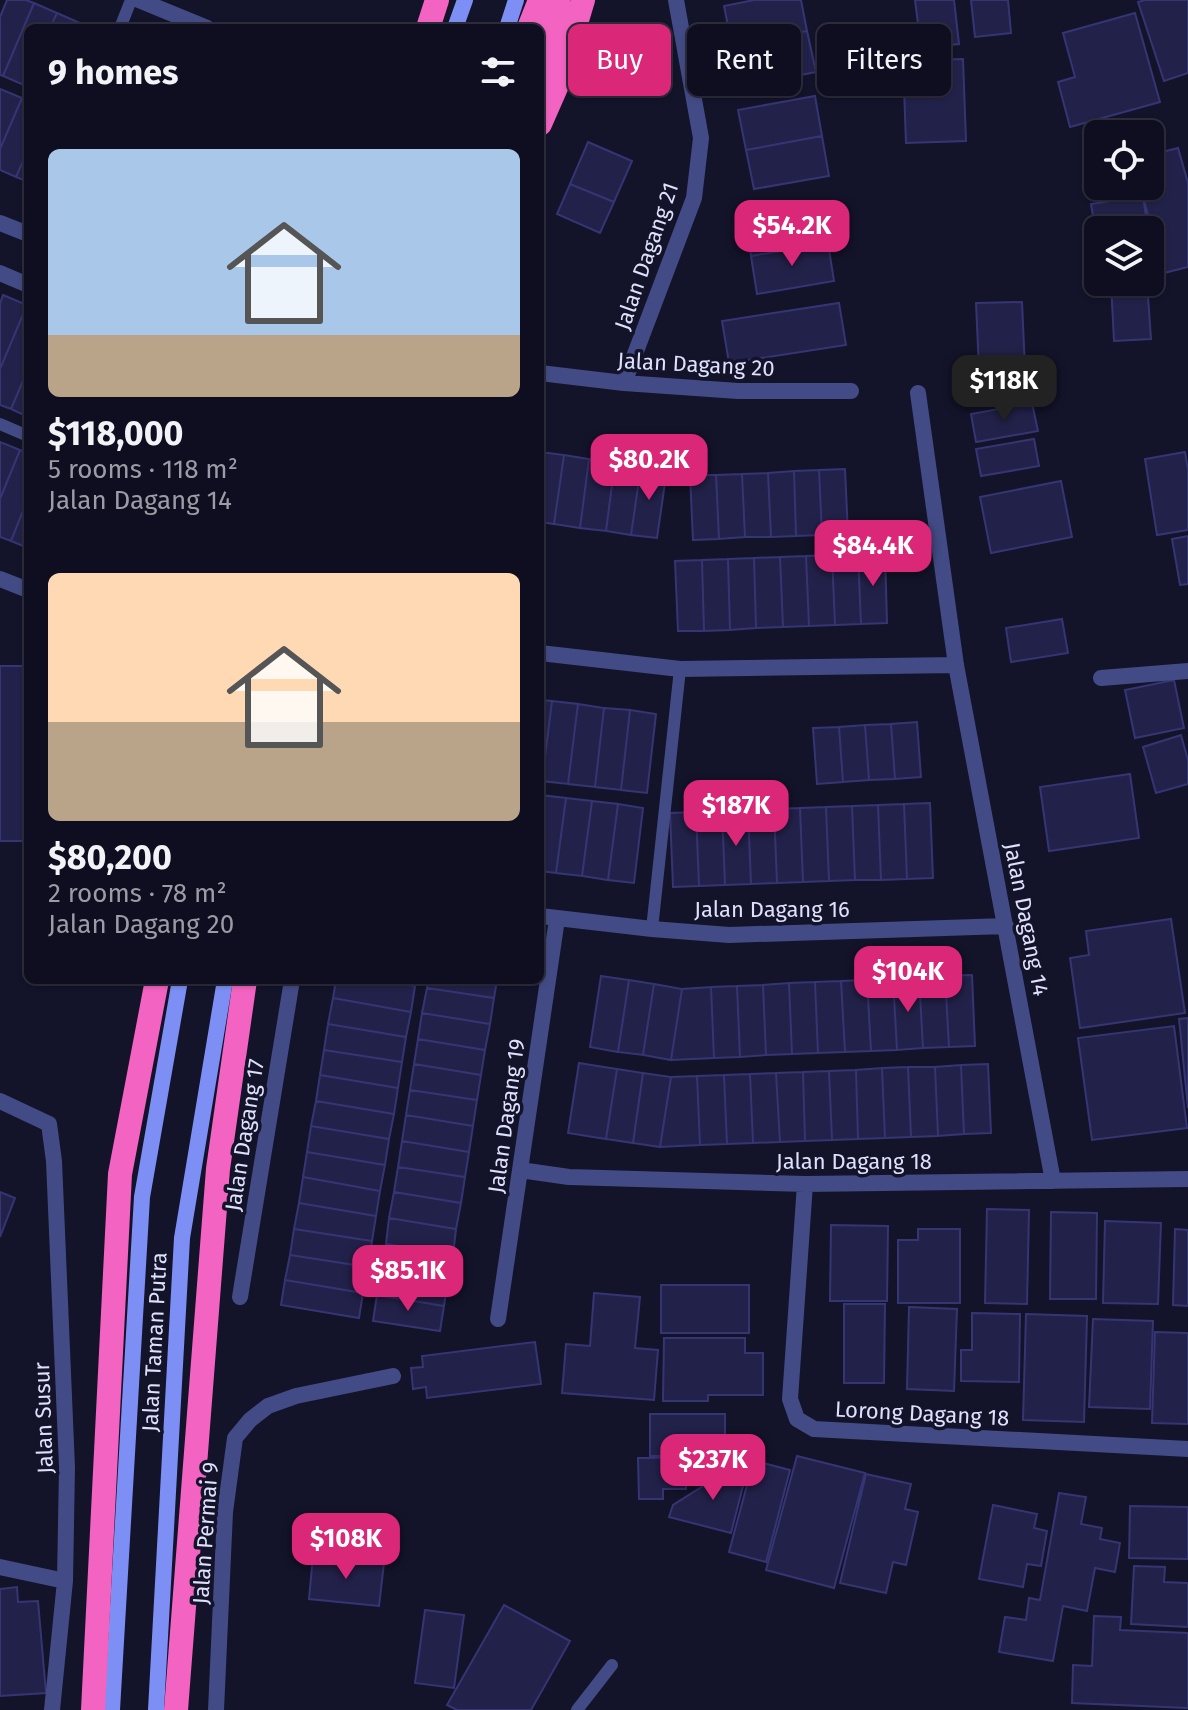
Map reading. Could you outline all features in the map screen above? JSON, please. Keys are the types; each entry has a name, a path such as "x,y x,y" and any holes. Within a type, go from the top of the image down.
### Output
{"highway":[{"path":"429,24 437,0"},
{"path":"531,24 540,0"},
{"path":"544,61 558,0"},
{"path":"544,115 558,83 583,0"},
{"path":"93,1710 120,1174 156,984"},
{"path":"176,1710 218,1169 244,984"}],"street":[{"path":"139,0 197,24"},
{"path":"456,24 465,0"},
{"path":"508,24 516,0"},
{"name":"Jalan Dagang 21","path":"624,383 694,198 701,138 676,0"},
{"path":"0,223 24,232"},
{"path":"0,273 24,283"},
{"name":"Jalan Dagang 20","path":"544,373 738,391 851,391"},
{"name":"Jalan Dagang 14","path":"918,393 956,665 1053,1181"},
{"path":"0,579 24,588"},
{"path":"544,653 680,669 956,665"},
{"path":"1101,678 1188,671"},
{"name":"Jalan Dagang 16","path":"548,918 729,935 1006,926"},
{"name":"Jalan Dagang 19","path":"544,954 548,918"},
{"name":"Jalan Taman Putra","path":"112,1710 142,1197 179,984"},
{"name":"Jalan Taman Putra","path":"156,1710 182,1238 224,984"},
{"name":"Jalan Dagang 17","path":"240,1297 291,984"},
{"name":"Jalan Dagang 19","path":"498,1319 520,1170 541,984"},
{"name":"Jalan Susur","path":"0,1101 49,1124 54,1161 67,1467 65,1581 52,1710"},
{"name":"Jalan Dagang 18","path":"520,1170 569,1177 805,1184 1188,1179"},
{"name":"Lorong Dagang 18","path":"805,1184 790,1399 797,1419 814,1429 1188,1449"},
{"name":"Jalan Permai 9","path":"216,1710 225,1512 235,1438 250,1420 268,1406 296,1396 393,1376"},
{"path":"0,1567 65,1581"}],"lane":[{"path":"122,24 131,0"},
{"path":"0,424 24,434"},
{"path":"652,929 680,669"},
{"path":"577,1710 612,1665"}],"building":[{"path":"7,0 34,3 3,76 0,75 0,17"},
{"path":"754,0 801,0 807,31 801,32 801,24 728,24 724,6"},
{"path":"915,0 954,0 959,44 951,45 951,24 918,24"},
{"path":"971,0 1008,0 1011,33 975,37"},
{"path":"1188,0 1188,73 1164,81 1138,2"},
{"path":"34,3 57,13 52,24 25,24"},
{"path":"57,13 80,23 80,24 52,24"},
{"path":"1135,13 1160,102 1095,120 1084,120 1084,123 1070,127 1058,82 1075,77 1063,33"},
{"path":"24,27 24,85 3,76"},
{"path":"807,31 816,72 801,75 801,32"},
{"path":"951,59 963,59 966,141 906,143 904,96 951,96"},
{"path":"0,89 22,98 0,149"},
{"path":"815,96 822,136 746,150 738,110"},
{"path":"22,98 24,159 16,177 0,170 0,149"},
{"path":"822,136 829,176 754,189 746,150"},
{"path":"588,142 632,161 614,202 570,184"},
{"path":"1178,148 1188,183 1188,267 1164,273 1164,216 1148,216 1144,200 1164,200 1164,152"},
{"path":"24,159 24,180 16,177"},
{"path":"570,184 614,202 600,233 557,214"},
{"path":"1144,200 1146,216 1093,216 1091,204"},
{"path":"821,203 828,243 751,256 744,216"},
{"path":"828,243 834,281 757,294 751,256"},
{"path":"3,295 24,304 24,312 0,369 0,304"},
{"path":"1112,296 1148,296 1151,339 1114,341"},
{"path":"1022,302 1025,369 1035,368 1036,391 963,394 962,370 979,369 976,303"},
{"path":"839,303 846,345 729,363 722,321"},
{"path":"24,312 24,378 11,409 0,405 0,369"},
{"path":"24,378 24,415 11,409"},
{"path":"1032,403 1038,431 976,442 971,414"},
{"path":"1034,439 1039,466 981,476 976,449"},
{"path":"0,442 20,450 0,499"},
{"path":"20,450 24,452 24,508 11,541 0,537 0,499"},
{"path":"544,452 564,455 554,524 544,523"},
{"path":"1185,452 1188,530 1157,535 1145,459"},
{"path":"564,455 589,459 580,528 554,524"},
{"path":"589,459 615,462 606,531 580,528"},
{"path":"615,462 641,466 631,535 606,531"},
{"path":"641,466 667,469 657,538 631,535"},
{"path":"845,469 848,534 822,535 819,470"},
{"path":"819,470 822,535 796,536 794,471"},
{"path":"794,471 796,536 771,537 768,473"},
{"path":"768,473 771,537 745,537 742,474"},
{"path":"742,474 745,537 719,539 716,475"},
{"path":"690,475 716,475 719,539 693,540"},
{"path":"1061,481 1072,537 991,553 980,497"},
{"path":"24,508 24,546 11,541"},
{"path":"1188,536 1188,584 1180,585 1172,539"},
{"path":"885,553 887,623 861,624 858,554"},
{"path":"858,554 861,624 835,625 832,555"},
{"path":"832,555 835,625 809,626 806,556"},
{"path":"806,556 809,626 783,627 780,557"},
{"path":"780,557 783,627 756,628 754,558"},
{"path":"754,558 756,628 730,630 728,559"},
{"path":"728,559 730,630 704,631 702,560"},
{"path":"702,560 704,631 678,631 675,561"},
{"path":"1062,619 1068,653 1011,662 1006,628"},
{"path":"0,666 24,666 24,841 0,841"},
{"path":"1174,680 1184,728 1135,738 1125,690"},
{"path":"544,700 552,701 544,765"},
{"path":"552,701 578,704 568,784 544,781"},
{"path":"578,704 604,708 595,787 568,784"},
{"path":"604,708 630,710 621,790 595,787"},
{"path":"630,710 656,714 647,793 621,790"},
{"path":"917,722 921,777 895,779 891,724"},
{"path":"891,724 895,779 869,780 865,725"},
{"path":"865,725 869,780 843,782 839,727"},
{"path":"839,727 843,782 817,784 813,728"},
{"path":"1181,735 1188,760 1188,784 1156,793 1143,747"},
{"path":"1130,774 1139,838 1049,851 1040,787"},
{"path":"544,795 566,798 556,873 544,872"},
{"path":"566,798 592,801 582,876 556,873"},
{"path":"592,801 618,804 608,880 582,876"},
{"path":"930,803 933,878 907,879 904,804"},
{"path":"618,804 643,808 634,883 608,880"},
{"path":"904,804 907,879 881,880 878,805"},
{"path":"878,805 881,880 855,880 852,806"},
{"path":"852,806 855,880 829,881 826,807"},
{"path":"826,807 829,881 803,882 800,808"},
{"path":"800,808 803,882 777,883 774,809"},
{"path":"774,809 777,883 751,884 748,810"},
{"path":"748,810 751,884 725,885 722,811"},
{"path":"722,811 725,885 699,886 696,812"},
{"path":"696,812 699,886 673,887 670,813"},
{"path":"1171,919 1185,1013 1080,1028 1070,958 1089,955 1086,931"},
{"path":"972,975 975,1046 949,1047 945,976"},
{"path":"601,976 629,980 618,1052 590,1047"},
{"path":"945,976 949,1047 923,1048 919,977"},
{"path":"919,977 923,1048 897,1050 893,979"},
{"path":"893,979 897,1050 871,1051 867,980"},
{"path":"629,980 654,984 643,1055 618,1052"},
{"path":"867,980 871,1051 845,1052 841,981"},
{"path":"841,981 845,1052 818,1053 815,982"},
{"path":"815,982 818,1053 792,1054 789,983"},
{"path":"789,983 792,1054 766,1055 763,985"},
{"path":"335,984 415,986 411,1012 333,998"},
{"path":"428,984 496,984 494,998 427,988"},
{"path":"654,984 682,989 671,1060 643,1055"},
{"path":"763,985 766,1055 740,1057 737,986"},
{"path":"737,986 740,1057 714,1058 711,987"},
{"path":"711,987 714,1058 671,1060 682,989"},
{"path":"427,988 494,998 490,1024 422,1013"},
{"path":"333,998 411,1012 406,1037 328,1024"},
{"path":"422,1013 490,1024 485,1050 418,1039"},
{"path":"1188,1018 1188,1108 1179,1019"},
{"path":"328,1024 406,1037 402,1062 324,1050"},
{"path":"1174,1026 1187,1128 1092,1140 1078,1038"},
{"path":"418,1039 485,1050 481,1075 414,1064"},
{"path":"324,1050 402,1062 398,1088 320,1075"},
{"path":"579,1063 617,1069 606,1139 568,1133"},
{"path":"414,1064 481,1075 477,1100 410,1090"},
{"path":"988,1064 991,1133 964,1134 961,1065"},
{"path":"961,1065 964,1134 938,1136 935,1067"},
{"path":"908,1067 935,1067 938,1136 911,1137"},
{"path":"908,1067 911,1137 885,1138 882,1068"},
{"path":"882,1068 885,1138 858,1139 856,1070"},
{"path":"617,1069 643,1073 633,1143 606,1139"},
{"path":"856,1070 858,1139 832,1140 829,1071"},
{"path":"829,1071 832,1140 805,1141 803,1072"},
{"path":"803,1072 805,1141 780,1142 776,1073"},
{"path":"643,1073 671,1077 660,1147 633,1143"},
{"path":"776,1073 780,1142 753,1143 750,1074"},
{"path":"750,1074 753,1143 727,1144 724,1075"},
{"path":"320,1075 398,1088 394,1114 316,1101"},
{"path":"724,1075 727,1144 700,1145 697,1076"},
{"path":"697,1076 700,1145 660,1147 671,1077"},
{"path":"410,1090 477,1100 473,1126 406,1115"},
{"path":"316,1101 394,1114 389,1139 311,1126"},
{"path":"406,1115 473,1126 469,1152 402,1141"},
{"path":"311,1126 389,1139 385,1165 307,1152"},
{"path":"402,1141 469,1152 465,1177 398,1167"},
{"path":"307,1152 385,1165 380,1191 303,1177"},
{"path":"398,1167 465,1177 461,1203 394,1192"},
{"path":"303,1177 380,1191 376,1216 299,1203"},
{"path":"0,1192 15,1198 0,1237"},
{"path":"394,1192 461,1203 456,1229 389,1218"},
{"path":"299,1203 376,1216 372,1241 294,1229"},
{"path":"987,1209 1029,1210 1027,1304 985,1303"},
{"path":"1051,1212 1097,1213 1096,1299 1050,1299"},
{"path":"389,1218 456,1229 453,1255 386,1244"},
{"path":"1105,1221 1161,1223 1158,1304 1103,1303"},
{"path":"831,1225 888,1226 887,1301 830,1301"},
{"path":"294,1229 372,1241 368,1267 290,1255"},
{"path":"918,1229 960,1229 960,1303 898,1303 898,1240 918,1240"},
{"path":"1175,1229 1188,1230 1188,1306 1173,1305"},
{"path":"386,1244 453,1255 448,1280 381,1270"},
{"path":"290,1255 368,1267 363,1293 285,1280"},
{"path":"381,1270 448,1280 444,1306 377,1295"},
{"path":"285,1280 363,1293 359,1318 281,1305"},
{"path":"661,1285 749,1285 749,1333 661,1333"},
{"path":"594,1293 640,1297 635,1348 658,1350 654,1400 562,1393 566,1344 590,1346"},
{"path":"377,1295 444,1306 440,1331 373,1321"},
{"path":"844,1304 885,1304 884,1383 844,1383"},
{"path":"909,1307 957,1309 954,1391 907,1389"},
{"path":"972,1313 1020,1314 1019,1382 961,1381 961,1350 972,1350"},
{"path":"1026,1314 1087,1316 1084,1422 1023,1420"},
{"path":"1093,1319 1153,1321 1150,1409 1089,1407"},
{"path":"1155,1332 1188,1333 1188,1424 1152,1423"},
{"path":"664,1338 745,1338 745,1353 763,1353 763,1395 708,1395 708,1401 663,1401"},
{"path":"535,1342 541,1384 427,1398 426,1387 413,1389 411,1368 423,1367 422,1356"},
{"path":"650,1414 725,1414 725,1456 650,1456"},
{"path":"797,1456 865,1473 834,1588 766,1570"},
{"path":"710,1457 711,1480 686,1481 686,1489 663,1489 663,1499 639,1499 638,1458"},
{"path":"763,1463 790,1470 766,1562 729,1552 750,1474 760,1477"},
{"path":"724,1468 746,1474 731,1533 669,1517 673,1505 711,1481"},
{"path":"866,1474 911,1484 905,1509 918,1512 906,1565 893,1562 886,1593 840,1583"},
{"path":"1059,1493 1086,1497 1081,1524 1102,1528 1100,1539 1120,1543 1115,1572 1095,1568 1087,1611 1063,1606 1053,1661 999,1652 1005,1617 1026,1620 1029,1598 1040,1600"},
{"path":"993,1505 1037,1514 1034,1528 1047,1531 1041,1566 1027,1564 1023,1587 979,1579"},
{"path":"1130,1506 1188,1507 1188,1559 1129,1558"},
{"path":"313,1556 384,1563 379,1606 309,1599"},
{"path":"1134,1566 1165,1567 1164,1582 1188,1583 1188,1627 1131,1624"},
{"path":"17,1587 18,1602 38,1601 46,1693 0,1696 0,1589"},
{"path":"504,1605 570,1641 531,1710 457,1710 447,1705"},
{"path":"425,1610 464,1615 454,1688 415,1683"},
{"path":"1094,1616 1121,1617 1120,1630 1188,1633 1188,1708 1072,1703 1073,1665 1092,1666"}]}
